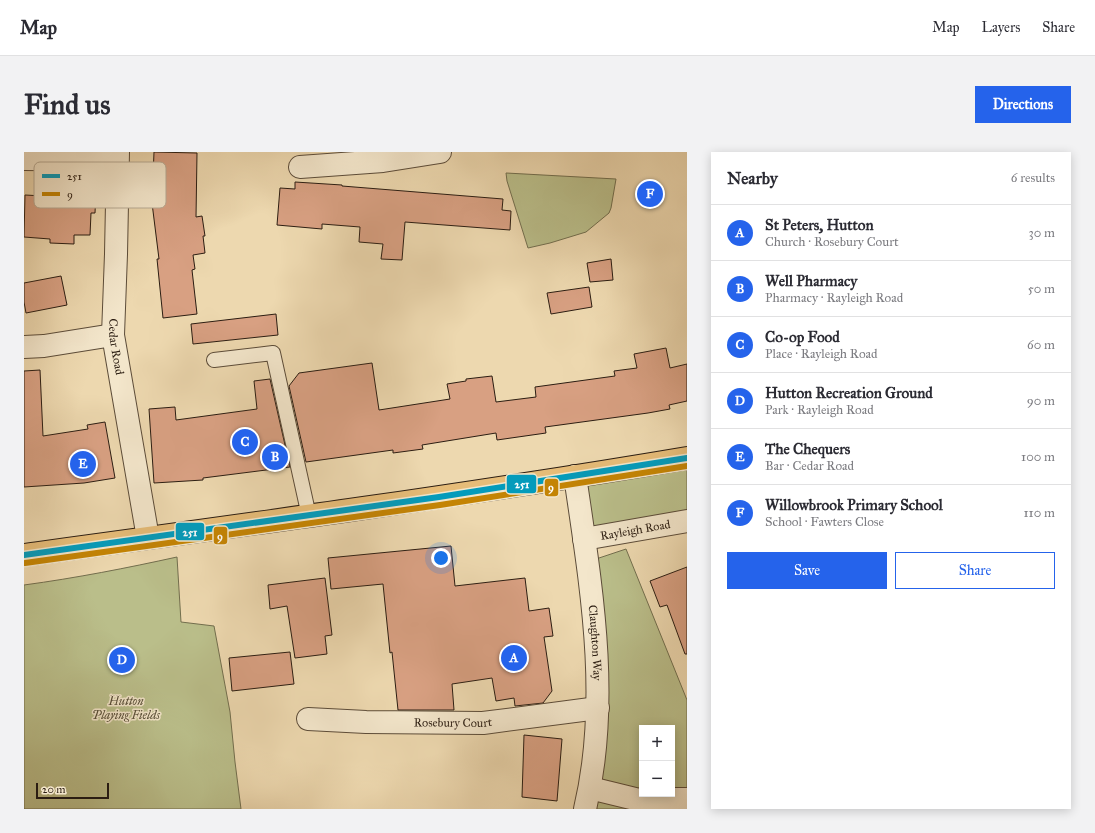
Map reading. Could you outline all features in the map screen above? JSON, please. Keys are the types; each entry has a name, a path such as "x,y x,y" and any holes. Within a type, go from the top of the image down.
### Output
{"main road":[{"path":"24,555 309,516 687,458"}],"street":[{"path":"300,167 383,160 440,152"},
{"path":"24,159 117,156"},
{"name":"Cedar Road","path":"116,208 113,335 148,538"},
{"path":"24,347 44,346 113,335"},
{"name":"Claughton Way","path":"575,476 597,650 598,708 596,740 590,788 585,809"},
{"name":"Rayleigh Road","path":"584,539 687,521"},
{"name":"Rosebury Court","path":"308,719 366,722 483,723 598,708"},
{"path":"590,788 639,800 687,799"}],"lane":[{"path":"214,360 273,353 309,516"}],"green space":[{"path":"506,173 616,179 611,208 609,213 586,232 528,248 507,181"},
{"path":"687,458 687,521 584,539 575,476"},
{"path":"626,549 687,700 687,799 642,809 585,809 590,788 587,562"},
{"name":"Hutton Playing Fields","path":"177,557 181,622 214,626 230,712 241,809 24,809 24,585"}],"building":[{"path":"154,152 197,153 196,217 202,216 205,236 203,236 205,253 193,255 195,269 192,270 197,314 163,318 157,259 159,259 153,208 166,208 166,162 154,162"},
{"path":"295,182 503,199 502,210 511,211 510,230 405,222 402,260 381,259 383,244 359,242 360,227 322,224 322,229 277,225 280,188 295,189"},
{"path":"25,195 34,195 34,208 95,208 95,213 91,213 90,235 74,235 74,244 50,243 50,239 24,237"},
{"path":"611,259 613,280 590,282 587,263"},
{"path":"61,276 67,305 26,313 24,302 24,283"},
{"path":"589,287 592,307 551,314 547,293"},
{"path":"276,314 278,335 193,344 191,324"},
{"path":"666,348 670,368 687,364 687,401 669,405 670,409 545,427 546,433 497,440 496,433 422,445 423,449 393,453 393,450 306,462 289,386 299,373 372,363 379,410 450,399 447,384 466,381 466,379 492,376 496,402 536,397 535,387 615,376 614,371 637,368 634,354"},
{"path":"40,370 43,436 88,429 87,425 105,422 115,478 84,483 24,487 24,371"},
{"path":"270,379 290,467 203,478 203,480 154,483 149,409 175,407 176,420 257,409 254,381"},
{"path":"451,546 455,586 525,578 529,611 549,608 553,636 544,637 552,691 543,703 515,706 514,698 496,701 492,678 452,684 454,710 398,710 392,652 390,653 383,584 331,589 328,558"},
{"path":"687,567 687,654 685,654 667,605 660,607 650,581"},
{"path":"325,578 332,635 325,636 327,654 295,658 287,606 270,609 268,585"},
{"path":"290,652 294,684 232,691 229,658"},
{"path":"524,735 562,739 557,801 522,797"}],"transit line":[{"name":"251","path":"24,555 439,497 687,458"},
{"name":"9","path":"25,563 440,505 687,466"}],"place":[{"name":"Willowbrook Primary School","path":"650,194"},
{"name":"Co-op Food","path":"245,442"},
{"name":"Well Pharmacy","path":"275,457"},
{"name":"The Chequers","path":"83,464"},
{"name":"St Peters, Hutton","path":"514,658"},
{"name":"Hutton Recreation Ground","path":"122,660"}]}
